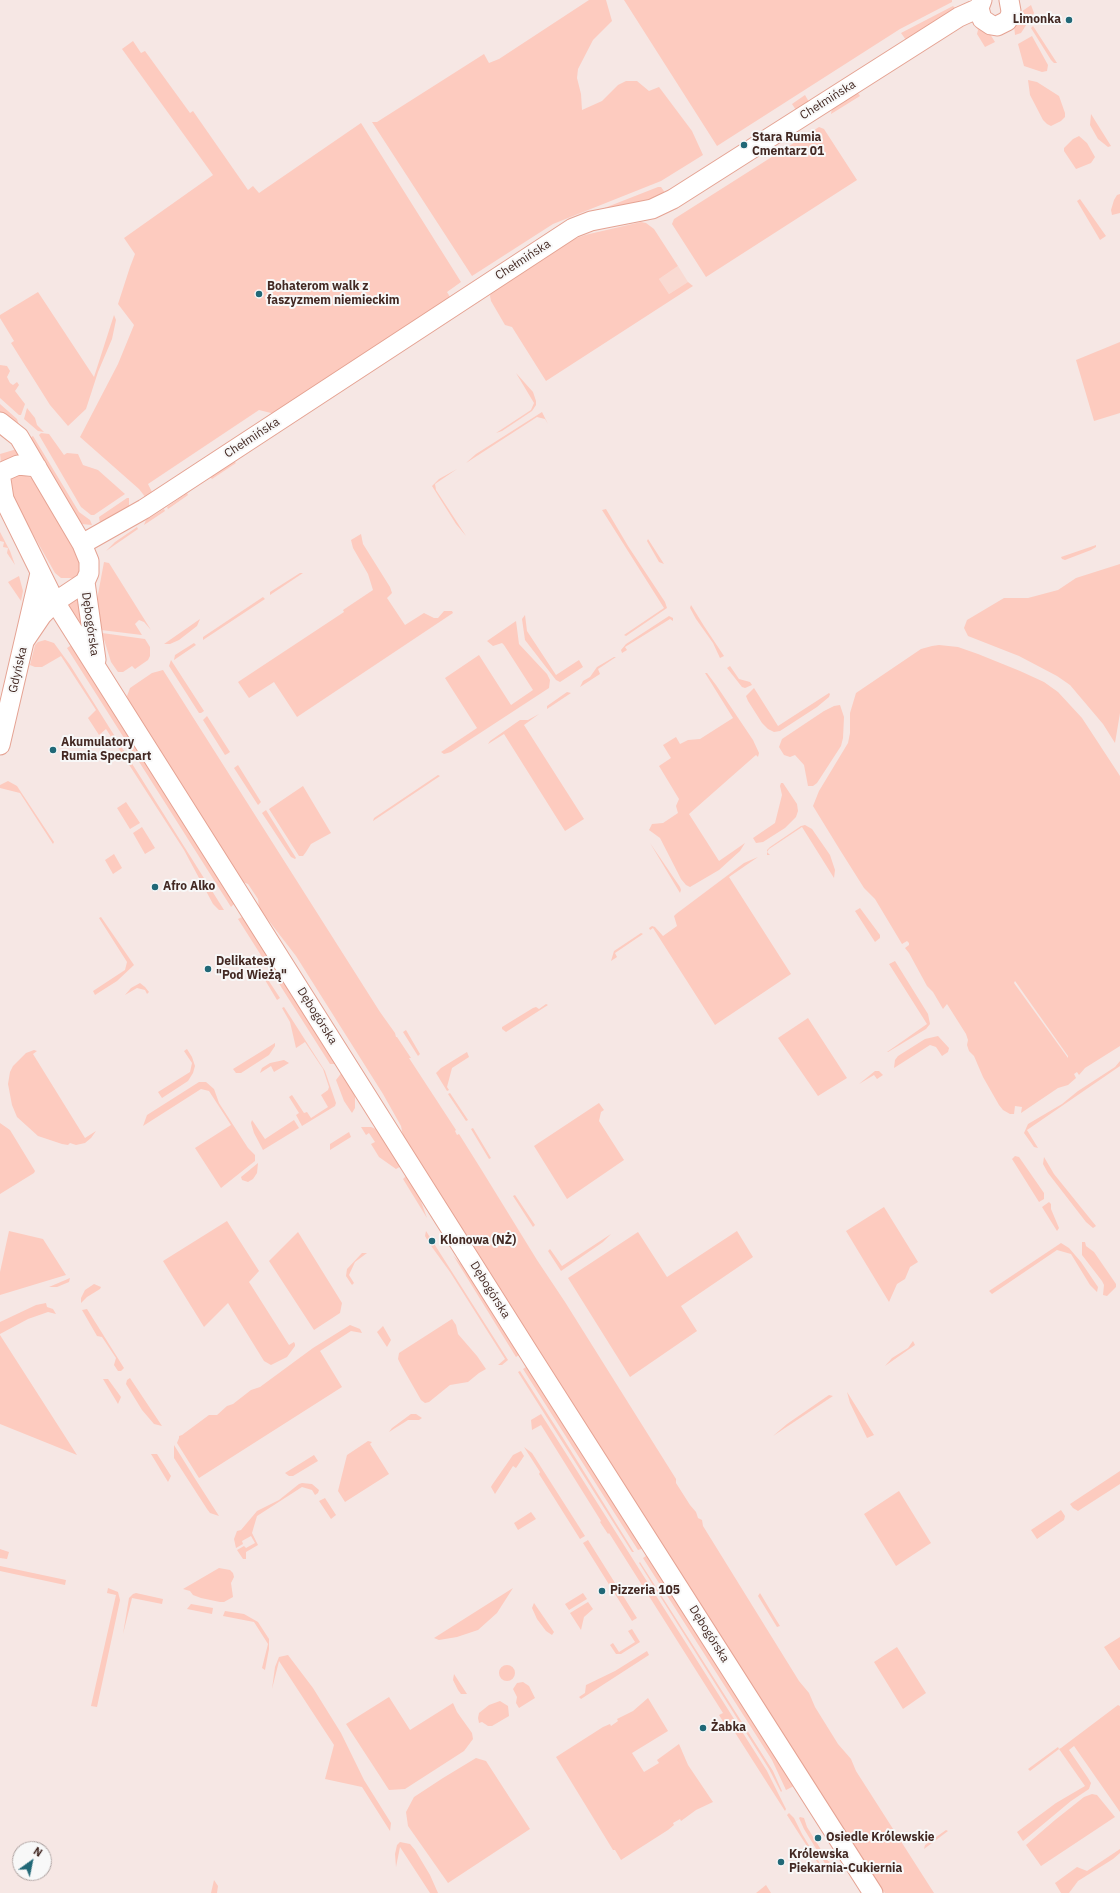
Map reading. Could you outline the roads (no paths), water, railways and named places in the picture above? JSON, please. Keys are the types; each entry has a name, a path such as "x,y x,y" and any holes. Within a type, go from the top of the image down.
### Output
{"main road":[{"path":"981,4 982,19 991,25 997,26 1007,21 1010,16 1012,11 1009,0"},
{"name":"Chełmińska","path":"82,544 144,509 573,228 591,221 652,209 673,199 981,4"},
{"path":"0,422 19,437 82,544 90,561 89,573 85,582"},
{"path":"0,473 18,465 37,466"},
{"name":"Dębogórska","path":"0,473 2,499 55,602 531,1356 873,1893"},
{"name":"Gdyńska","path":"0,745 40,573"},
{"name":"Dębogórska","path":"85,582 96,665"},
{"name":"Gdyńska","path":"25,640 42,615 55,602 85,582"}],"place":[{"name":"Limonka","path":"1069,20"},
{"name":"Stara Rumia Cmentarz 01","path":"744,145"},
{"name":"Bohaterom walk z faszyzmem niemieckim","path":"259,294"},
{"name":"Akumulatory Rumia Specpart","path":"53,750"},
{"name":"Afro Alko","path":"155,887"},
{"name":"Delikatesy \"Pod Wieżą\"","path":"208,969"},
{"name":"Klonowa (NŻ)","path":"432,1241"},
{"name":"Pizzeria 105","path":"602,1591"},
{"name":"Żabka","path":"703,1728"},
{"name":"Osiedle Królewskie","path":"818,1838"},
{"name":"Królewska Piekarnia-Cukiernia","path":"781,1862"}]}
